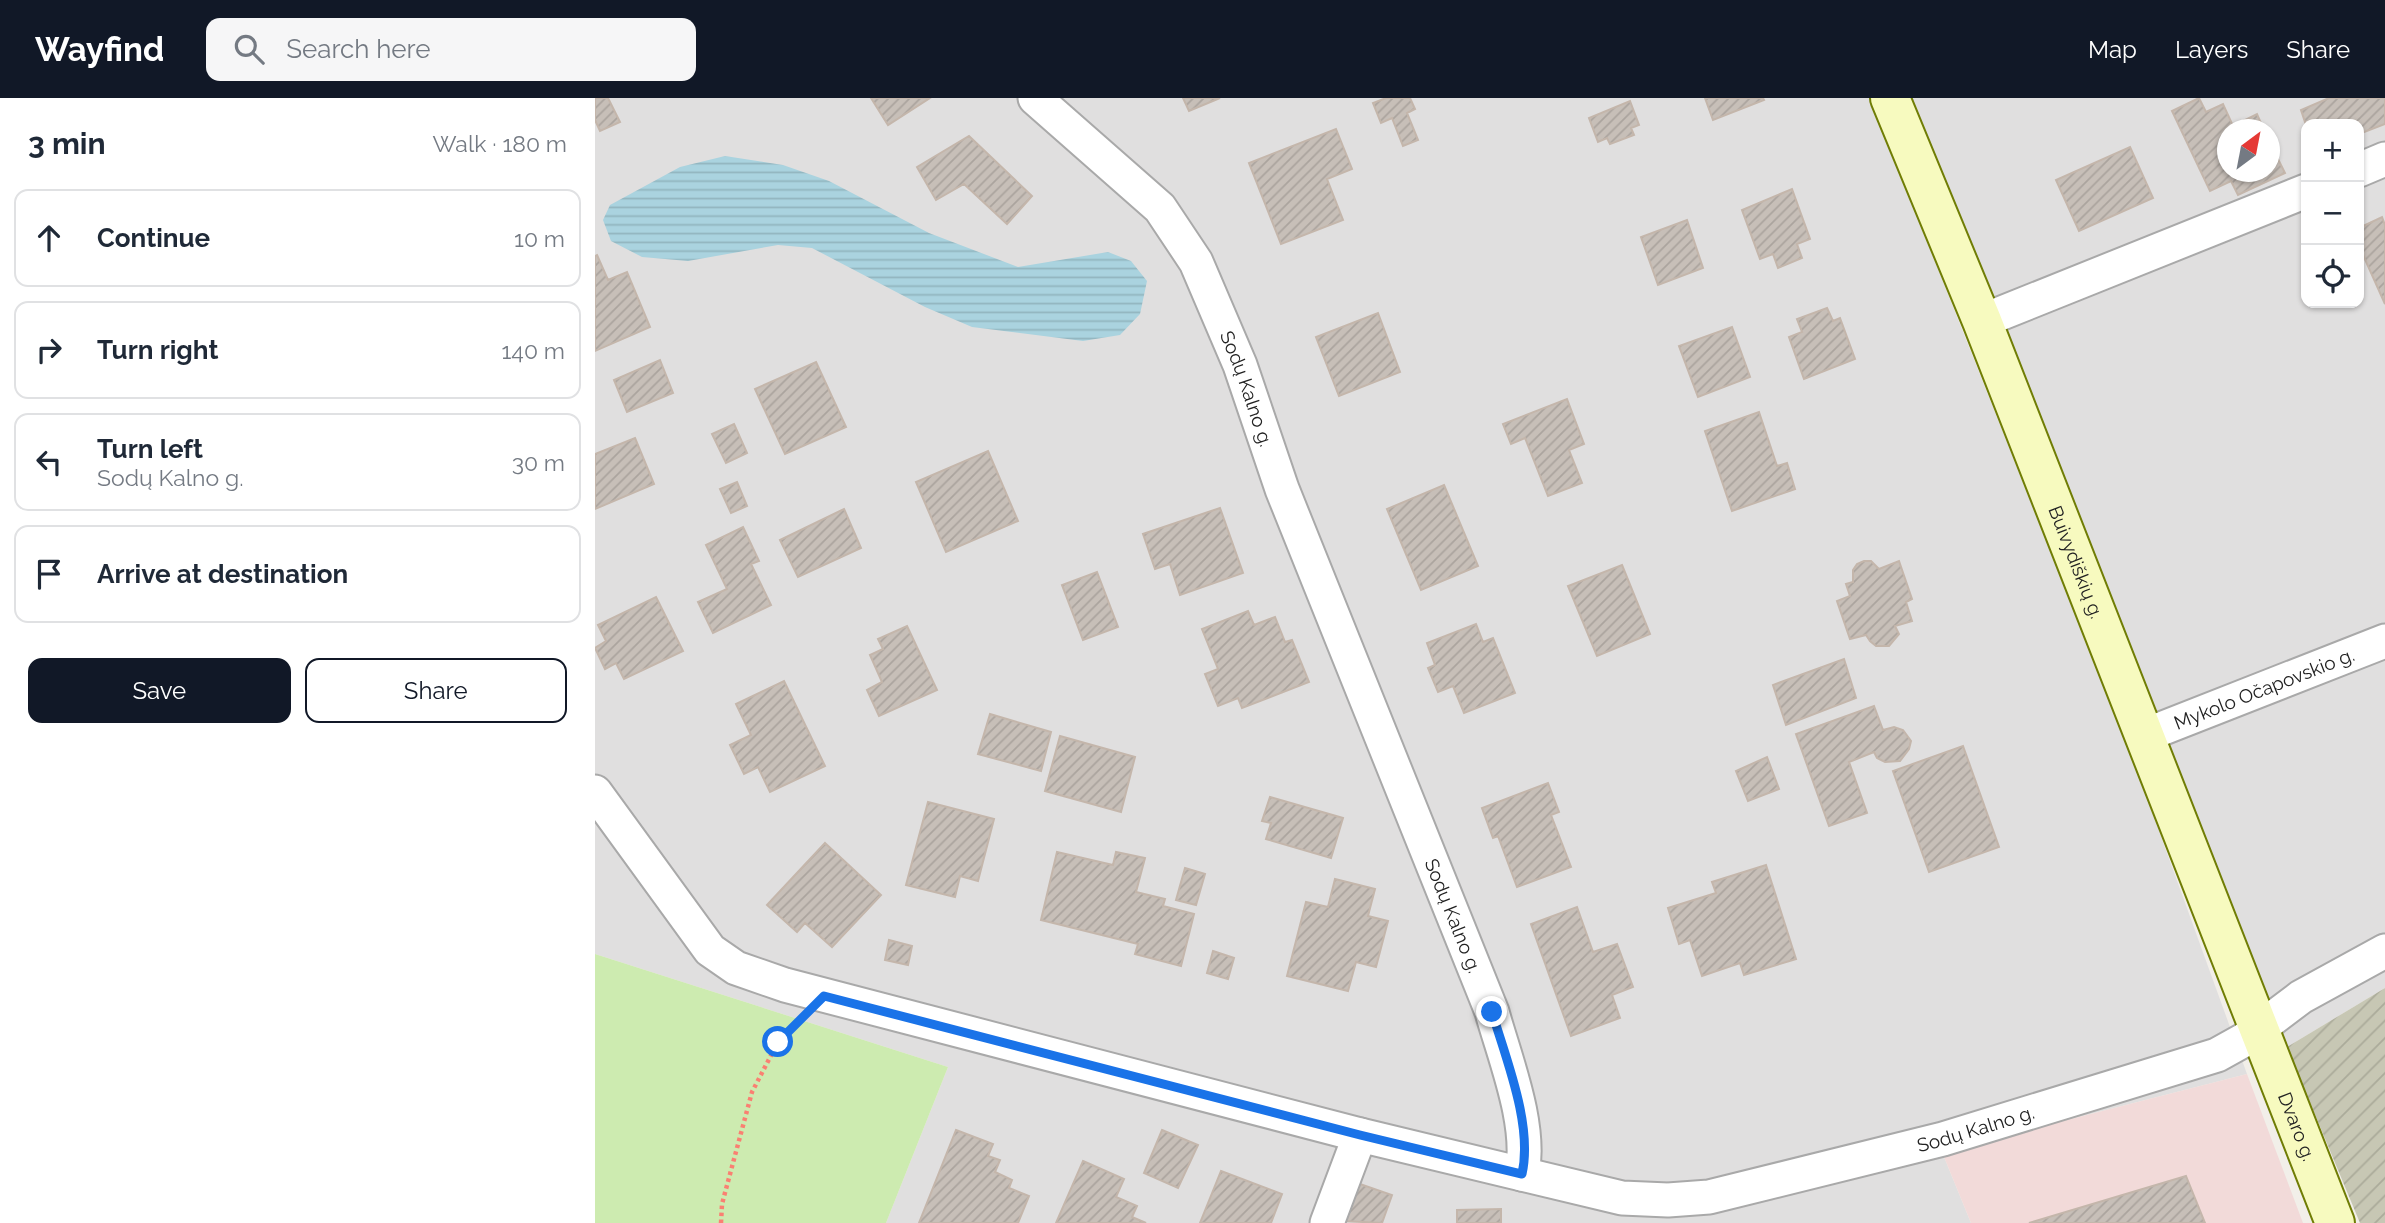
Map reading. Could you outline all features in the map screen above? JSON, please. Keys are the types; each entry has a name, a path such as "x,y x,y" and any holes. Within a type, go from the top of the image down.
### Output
{"main road":[{"name":"Buivydiškių g.","path":"1891,98 1982,321 2258,1029"},
{"name":"Dvaro g.","path":"2258,1029 2335,1223"}],"street":[{"name":"Sodų Kalno g.","path":"1035,98 1160,208 1196,262 1240,365 1282,489 1492,1012 1524,1135 1525,1160 1522,1174 1622,1198 1668,1200 1709,1197 1971,1131 2217,1055 2244,1040 2301,997 2385,951"},
{"path":"2364,168 2385,159"},
{"path":"1982,321 2301,193"},
{"name":"Mykolo Očapovskio g.","path":"2143,736 2385,641"},
{"path":"595,792 710,950 736,968 824,996 1360,1135 1522,1174"},
{"path":"1327,1223 1360,1135"}],"path":[{"path":"721,1223 722,1204 752,1092 778,1042 824,996"}],"shaded area":[{"path":"595,98 1870,98 2133,759 2247,1074 1942,1152 1971,1223 886,1223 948,1067 595,954"},
{"path":"1906,98 2385,98 2385,988 2287,1047 2130,667"},
{"path":"2385,988 2385,1223 2360,1223 2287,1047"},
{"path":"2247,1074 2303,1223 1971,1223 1942,1152"}],"green space":[{"path":"595,954 948,1067 886,1223 595,1223"}],"water":[{"path":"725,156 783,165 829,181 929,233 1018,267 1108,252 1131,261 1147,281 1140,314 1120,335 1083,341 972,327 925,307 812,248 778,245 688,261 642,257 611,241 603,220 610,205 680,167"}],"building":[{"path":"595,98 608,98 620,122 600,131 595,120"},
{"path":"871,98 930,98 888,125"},
{"path":"1183,98 1220,98 1189,111"},
{"path":"1386,98 1410,98 1415,109 1407,113 1418,140 1403,146 1392,118 1381,123 1373,103"},
{"path":"1705,98 1763,98 1764,100 1713,120"},
{"path":"2199,98 2206,112 2223,104 2230,119 2217,119 2217,182 2229,182 2210,191 2172,111"},
{"path":"2329,98 2385,98 2385,124 2364,132 2364,119 2304,119 2301,110"},
{"path":"1630,101 1639,125 1631,128 1634,135 1610,144 1607,138 1598,142 1589,118"},
{"path":"1336,129 1352,169 1327,179 1343,220 1281,244 1249,163"},
{"path":"969,136 1032,196 1007,224 964,184 936,200 917,167"},
{"path":"2130,147 2153,198 2079,231 2056,180"},
{"path":"2280,163 2285,173 2280,175"},
{"path":"2232,182 2266,182 2238,195"},
{"path":"1792,189 1810,239 1797,244 1802,258 1778,268 1773,254 1760,259 1742,210"},
{"path":"2382,217 2385,225 2385,304 2364,257 2364,226"},
{"path":"1687,220 1703,268 1658,285 1641,237"},
{"path":"597,255 608,280 627,272 650,327 595,351 595,256"},
{"path":"1827,308 1833,321 1840,318 1855,359 1804,379 1789,337 1802,332 1797,319"},
{"path":"1378,313 1400,372 1339,396 1316,337"},
{"path":"1732,327 1750,377 1698,397 1679,346"},
{"path":"660,360 673,393 627,412 614,380"},
{"path":"816,362 846,427 785,454 755,389"},
{"path":"1567,399 1584,444 1569,450 1582,483 1548,496 1525,438 1511,444 1503,424"},
{"path":"1759,412 1777,466 1787,463 1795,489 1732,511 1705,431"},
{"path":"734,424 747,453 726,463 712,434"},
{"path":"635,438 654,484 595,509 595,454"},
{"path":"988,451 1018,521 946,552 916,482"},
{"path":"737,482 747,506 731,513 720,489"},
{"path":"1444,485 1478,566 1421,590 1387,509"},
{"path":"1220,508 1243,573 1180,595 1170,564 1155,569 1143,534"},
{"path":"844,509 861,548 798,577 780,540"},
{"path":"743,527 759,561 751,564 771,605 713,633 698,602 727,589 706,545"},
{"path":"1871,561 1879,569 1899,561 1912,599 1906,602 1912,621 1895,626 1899,634 1889,646 1876,646 1866,635 1850,639 1837,601 1850,596 1846,584 1853,582 1853,570 1857,564"},
{"path":"1622,565 1650,634 1597,656 1568,586"},
{"path":"1097,572 1118,627 1083,640 1062,585"},
{"path":"656,597 683,651 624,679 616,663 605,669 595,648 606,641 598,625"},
{"path":"1248,611 1254,625 1275,617 1285,642 1292,640 1309,682 1242,708 1238,698 1218,706 1205,674 1218,669 1202,629"},
{"path":"1476,624 1483,642 1493,638 1515,693 1464,713 1453,686 1438,692 1428,668 1435,665 1427,643"},
{"path":"907,626 937,690 879,716 867,690 882,682 870,655 883,649 878,639"},
{"path":"1844,659 1856,698 1786,725 1773,685"},
{"path":"784,681 825,766 770,792 758,767 744,774 730,745 751,735 736,704"},
{"path":"1874,706 1883,730 1894,727 1903,730 1911,741 1909,749 1900,761 1885,762 1877,758 1874,752 1849,762 1867,813 1829,826 1796,734"},
{"path":"990,714 1051,732 1041,771 978,754"},
{"path":"1060,736 1135,757 1121,812 1045,791"},
{"path":"1963,746 1999,847 1929,872 1893,771"},
{"path":"1767,757 1779,789 1748,801 1736,771"},
{"path":"1548,783 1559,812 1551,815 1571,867 1517,887 1498,836 1493,838 1482,808"},
{"path":"1270,797 1343,818 1331,858 1266,839 1271,823 1262,821"},
{"path":"928,802 994,819 978,881 960,876 955,897 906,885"},
{"path":"825,843 881,895 832,947 805,923 797,932 767,905"},
{"path":"1057,852 1113,865 1116,852 1145,858 1136,892 1165,899 1163,906 1194,914 1181,966 1135,954 1138,944 1041,920"},
{"path":"1766,865 1796,959 1744,975 1740,963 1702,976 1690,940 1679,944 1668,908 1716,893 1712,882"},
{"path":"1185,868 1205,874 1196,905 1176,900"},
{"path":"1335,879 1375,889 1368,916 1388,921 1376,967 1356,962 1348,991 1287,976 1306,902 1328,907"},
{"path":"1577,907 1593,952 1617,944 1633,987 1612,995 1620,1018 1571,1036 1531,924"},
{"path":"889,940 912,946 908,965 885,960"},
{"path":"1213,951 1234,958 1228,979 1207,973"},
{"path":"956,1130 993,1144 988,1156 1000,1160 995,1172 1012,1180 1009,1188 1029,1196 1018,1223 919,1223"},
{"path":"1162,1130 1198,1145 1178,1188 1144,1173"},
{"path":"1083,1161 1124,1179 1116,1197 1137,1206 1132,1217 1146,1223 1056,1223"},
{"path":"1221,1171 1282,1194 1271,1223 1200,1223"},
{"path":"2186,1176 2205,1223 2029,1223"},
{"path":"1357,1183 1392,1195 1382,1223 1343,1221"},
{"path":"1501,1209 1501,1223 1457,1223 1457,1210"}],"route":[{"path":"778,1042 824,996 1360,1135 1522,1174 1525,1160 1524,1135 1492,1012"}]}
